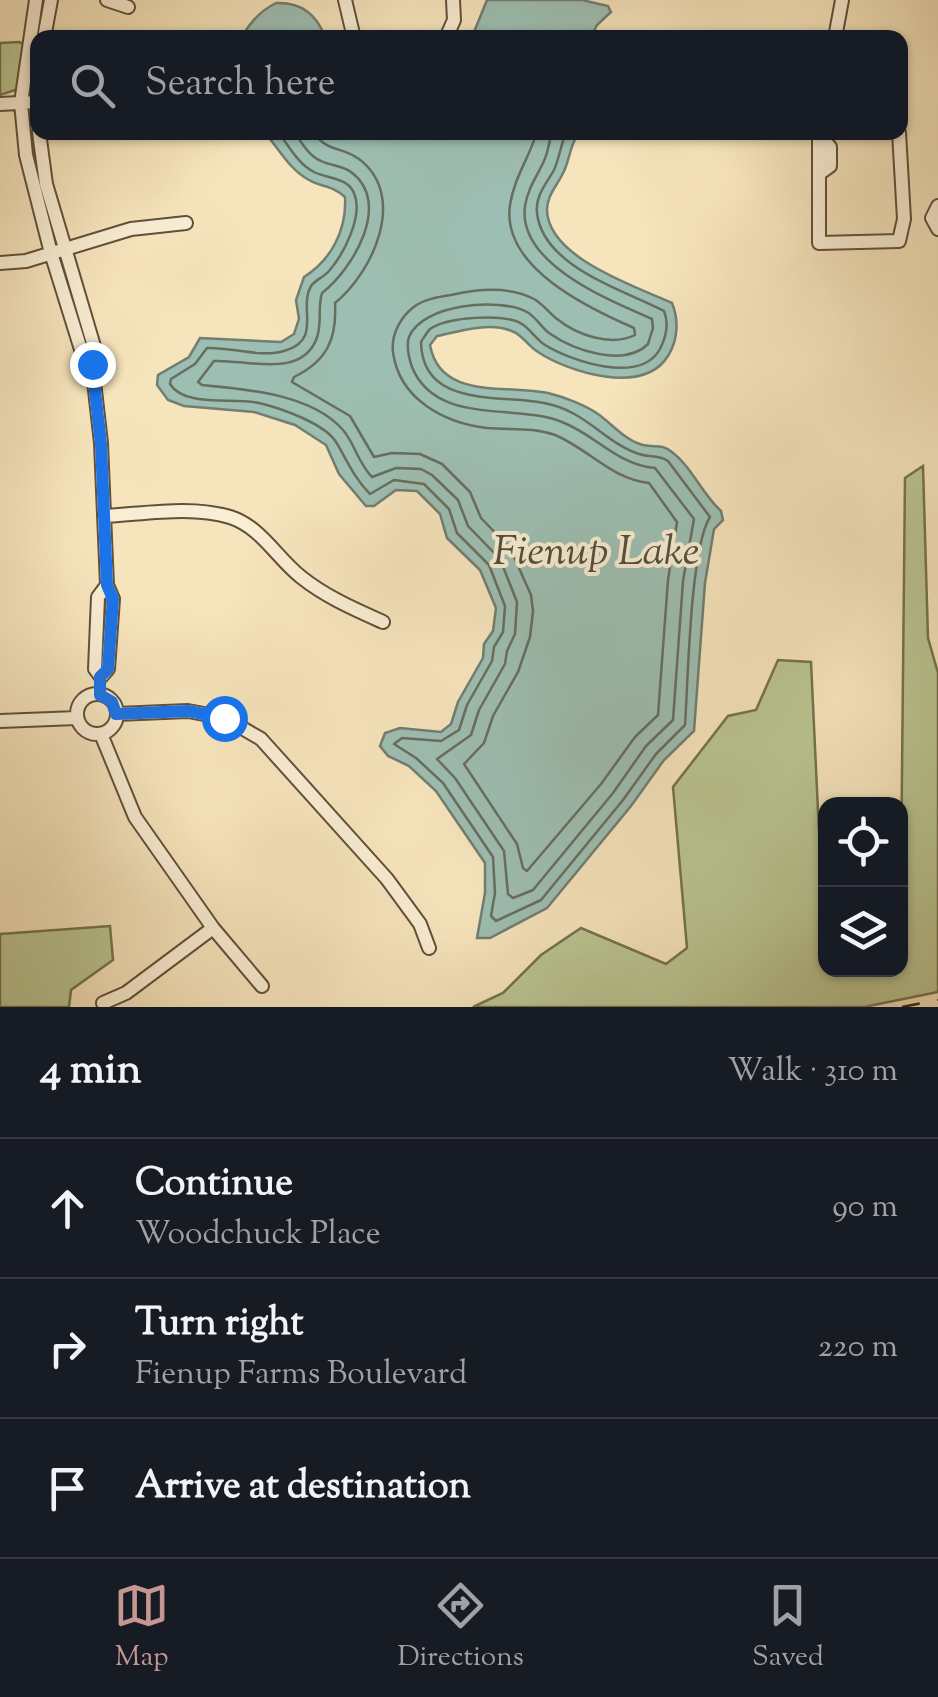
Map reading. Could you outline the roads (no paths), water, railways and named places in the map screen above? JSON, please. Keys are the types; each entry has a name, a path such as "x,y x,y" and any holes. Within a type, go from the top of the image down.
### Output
{"street":[{"path":"32,30 36,0"},
{"path":"45,30 51,0"},
{"path":"106,0 128,7"},
{"path":"344,0 352,30"},
{"path":"450,30 454,20 453,0"},
{"path":"836,30 842,0"},
{"path":"30,44 22,103 26,154 58,252"},
{"path":"0,104 30,102"},
{"path":"39,140 58,252 83,356 92,364 101,444 107,585 98,597 95,669 100,677 100,695"},
{"path":"824,140 830,148 830,166 819,174 820,243 899,241 904,219 900,140"},
{"path":"938,206 932,218 938,230"},
{"path":"0,262 26,261 132,229 186,224"},
{"path":"104,516 209,512 233,518 262,535 298,574 330,598 383,622"},
{"path":"100,695 112,702 116,714 112,726 101,734 89,732 77,718 82,701 100,695"},
{"path":"116,714 188,711 224,718 262,739 387,880 420,924 430,948"},
{"path":"0,721 77,718"},
{"path":"101,734 135,817 214,928 262,986"},
{"path":"103,1003 126,993 214,928"}],"water":[{"path":"487,0 582,0 608,6 611,12 594,30 475,30"},
{"path":"276,3 293,5 307,11 321,30 246,30"},
{"name":"Fienup Lake","path":"270,140 575,140 565,170 548,200 551,227 578,256 617,279 672,303 674,310 676,330 668,356 656,368 624,378 567,367 538,352 514,332 496,327 437,336 430,345 436,363 461,382 561,397 593,411 637,443 668,449 721,511 723,520 714,529 705,583 694,731 664,760 547,908 490,938 477,938 485,893 485,863 436,791 380,746 385,733 400,728 441,732 451,724 493,631 496,608 480,570 447,538 440,514 417,491 396,490 374,506 366,506 339,474 326,445 295,425 254,412 184,406 168,400 157,385 158,375 189,357 200,338 281,342 294,334 299,319 296,300 304,277 322,262 335,243 343,221 345,197 302,176"}],"railway":[{"path":"902,1007 938,1000"}]}
